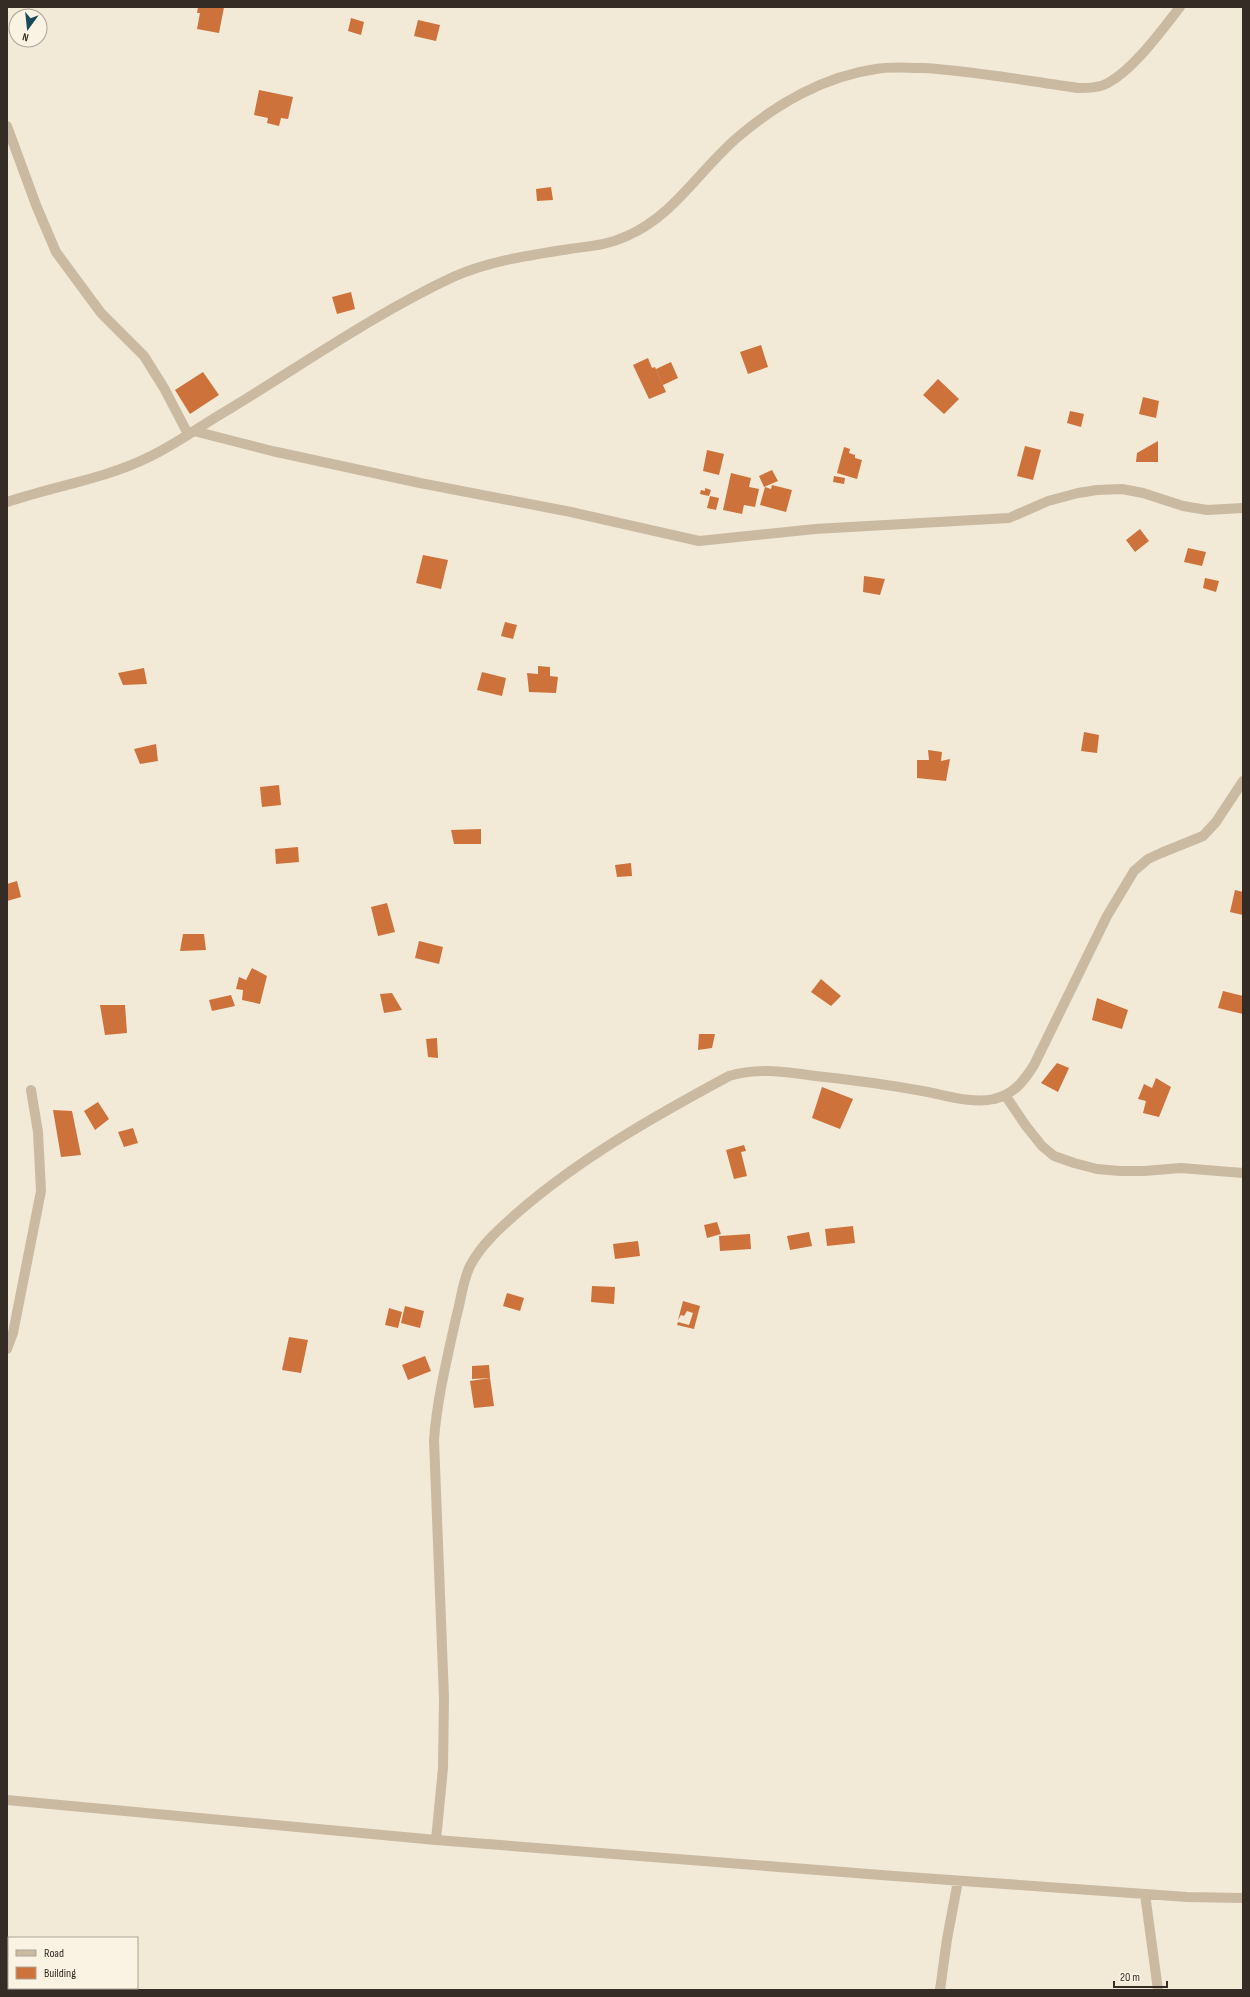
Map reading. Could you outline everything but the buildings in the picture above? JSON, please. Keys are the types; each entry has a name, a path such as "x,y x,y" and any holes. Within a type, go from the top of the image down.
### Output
{"street":[{"path":"7,502 31,494 73,484 149,457 191,433 356,331 456,276 491,263 606,245 631,235 652,222 674,204 741,134 783,104 821,84 877,68 904,67 951,70 1078,88 1093,88 1108,83 1142,54 1180,7"},
{"path":"7,126 36,205 56,252 101,313 144,356 191,433 420,483 586,515 699,541 814,529 1009,518 1048,501 1078,493 1097,490 1122,489 1144,493 1183,506 1207,510 1243,508"},
{"path":"436,1840 443,1768 444,1698 434,1440 436,1412 462,1286 470,1266 480,1250 500,1229 534,1198 630,1132 722,1080 743,1072 780,1071 872,1082 972,1100 993,1100 1005,1095 1023,1081 1034,1065 1107,916 1134,871 1148,859 1203,836 1216,822 1243,781"},
{"path":"7,1349 12,1334 41,1191 38,1132 31,1090"},
{"path":"1005,1095 1026,1126 1042,1146 1054,1156 1074,1163 1097,1169 1120,1171 1181,1168 1243,1173"},
{"path":"7,1800 436,1840 958,1881 1145,1894 1243,1898"},
{"path":"940,1990 944,1953 958,1881"},
{"path":"1145,1894 1158,1990"}]}
